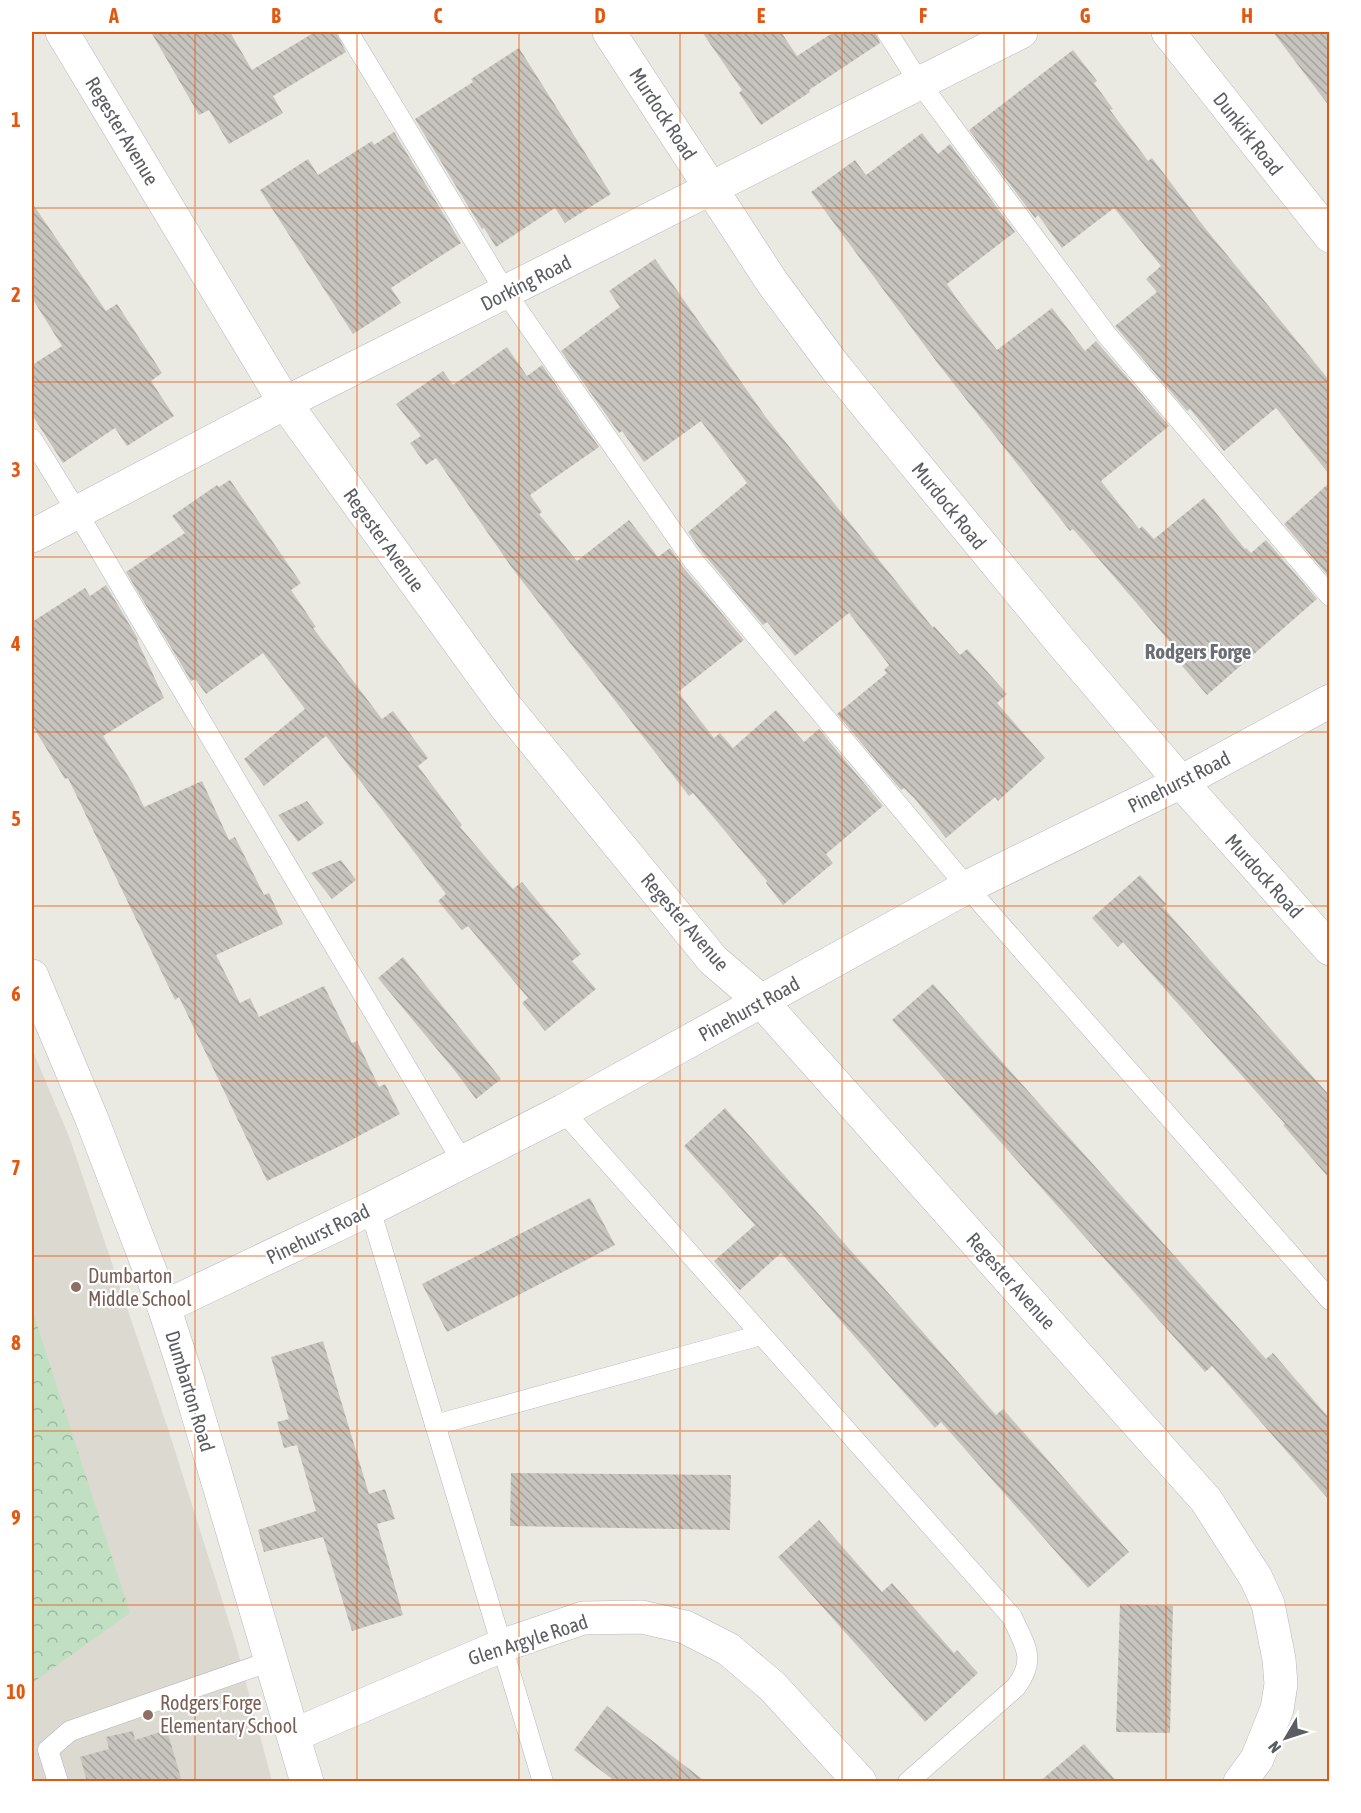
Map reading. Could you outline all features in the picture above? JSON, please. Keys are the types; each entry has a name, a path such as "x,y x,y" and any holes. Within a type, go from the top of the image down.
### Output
{"street":[{"name":"Regester Avenue","path":"62,32 285,403 506,707 713,960 762,1002 1206,1500 1240,1550 1268,1604 1279,1659 1281,1684 1277,1709 1257,1759 1240,1782"},
{"name":"Murdock Road","path":"609,32 772,282 836,368 1062,643 1329,949"},
{"name":"Dorking Road","path":"32,536 285,403 1021,32"},
{"name":"Dunkirk Road","path":"1168,32 1329,236"},
{"name":"Pinehurst Road","path":"164,1307 370,1209 562,1111 967,887 1181,782 1329,701"},
{"name":"Dumbarton Road","path":"32,976 92,1117 164,1307 307,1782"},
{"name":"Glen Argyle Road","path":"294,1735 501,1646 583,1618 642,1617 685,1627 728,1649 772,1686 860,1782"}],"lane":[{"path":"348,32 506,293 692,559 967,887 1329,1300"},
{"path":"887,32 919,82 1106,334 1329,596"},
{"path":"32,439 462,1161"},
{"path":"562,1111 1012,1617 1028,1651 1026,1673 1016,1687 908,1782"},
{"path":"370,1209 543,1782"},
{"path":"435,1425 760,1335"},
{"path":"58,1782 48,1750 70,1731 271,1661"}],"shaded area":[{"name":"Dumbarton Middle School","path":"32,1049 70,1139 170,1435 235,1641 272,1781 32,1781"}],"green space":[{"path":"32,1309 130,1613 32,1683"}],"building":[{"path":"151,32 230,32 252,70 315,32 336,32 346,52 273,96 283,113 229,144 209,110 199,115"},
{"path":"702,32 781,32 797,56 834,32 875,32 880,43 761,125 739,93 742,90"},
{"path":"1273,32 1329,32 1329,106"},
{"path":"519,48 611,194 565,223 555,208 496,247 484,228 482,229 415,119 473,82 471,79"},
{"path":"1073,50 1097,81 1094,83 1113,109 1110,110 1148,161 1152,158 1205,228 1329,380 1329,474 1276,408 1224,451 1190,409 1187,411 1115,326 1157,292 1146,279 1161,266 1114,208 1062,248 1038,215 1035,218 969,130"},
{"path":"394,132 461,243 391,288 401,303 353,334 260,190 308,159 318,175 372,141 374,145"},
{"path":"922,133 938,154 950,144 1015,232 947,284 997,350 1052,308 1085,351 1096,341 1169,426 1101,481 1139,529 1142,526 1154,539 1204,498 1245,549 1251,553 1266,540 1317,599 1207,695 1182,666 1187,662 1073,529 1070,531 939,365 811,192 855,160 866,175"},
{"path":"32,203 106,311 117,304 162,373 151,381 174,416 127,446 115,428 63,463 32,415 32,365 62,346 32,298"},
{"path":"655,259 765,416 933,628 934,626 960,655 967,649 1007,694 997,703 1045,758 998,801 995,797 946,838 915,799 904,788 901,790 837,714 887,673 884,670 889,665 849,613 795,656 767,622 763,625 688,532 747,483 701,421 644,462 622,431 619,433 561,351 620,307 609,291"},
{"path":"507,347 527,376 542,365 599,447 530,495 542,512 539,514 577,561 629,520 658,557 670,548 744,640 678,692 714,738 720,733 733,748 776,710 804,742 819,729 883,806 826,854 833,863 783,905 766,883 767,881 693,793 689,796 512,568 436,458 426,465 410,443 421,436 396,404 443,371 453,385"},
{"path":"230,480 301,583 291,590 316,627 313,628 382,719 393,711 428,758 418,766 462,825 460,827 513,889 522,882 581,954 572,961 596,989 545,1031 522,1003 528,998 468,926 462,930 438,901 446,894 326,736 264,786 244,759 305,709 263,653 206,694 195,679 191,681 126,572 185,533 172,516 217,485 219,487"},
{"path":"1329,483 1329,577 1284,524"},
{"path":"106,585 138,639 164,698 103,736 133,784 144,807 202,781 229,840 235,837 264,895 269,893 283,924 216,955 240,1003 250,998 259,1017 324,986 352,1043 357,1041 379,1087 385,1084 400,1114 267,1181 179,997 175,1000 68,778 65,779 32,725 32,622 85,588 90,596"},
{"path":"307,801 324,823 298,842 278,815"},
{"path":"341,860 356,880 332,899 311,873"},
{"path":"1140,875 1166,904 1163,907 1329,1095 1329,1178 1283,1125 1285,1124 1123,942 1118,947 1092,918"},
{"path":"403,957 501,1079 476,1099 378,978"},
{"path":"933,984 1266,1359 1273,1353 1329,1418 1329,1500 1212,1366 1205,1372 892,1020"},
{"path":"725,1108 996,1415 1003,1409 1129,1552 1088,1588 941,1422 935,1428 781,1253 740,1290 714,1261 755,1225 684,1146"},
{"path":"590,1198 615,1245 447,1332 422,1284"},
{"path":"323,1341 369,1494 385,1489 395,1519 377,1524 403,1615 352,1631 323,1537 264,1552 258,1530 316,1511 297,1445 284,1448 277,1422 289,1419 271,1357"},
{"path":"511,1473 731,1475 730,1530 510,1526"},
{"path":"819,1520 882,1592 892,1583 954,1653 957,1650 978,1673 925,1722 778,1557"},
{"path":"1120,1604 1173,1606 1170,1733 1116,1732"},
{"path":"607,1706 706,1782 616,1782 574,1750"},
{"name":"Rodgers Forge Elementary School","path":"167,1730 182,1782 87,1782 80,1757 109,1749 106,1737 133,1731 135,1740"},
{"path":"1084,1744 1117,1782 1039,1782"}],"place":[{"name":"Dumbarton Middle School","path":"76,1287"},
{"name":"Rodgers Forge Elementary School","path":"148,1715"}],"district":[{"name":"Rodgers Forge","path":"1198,652"}]}
